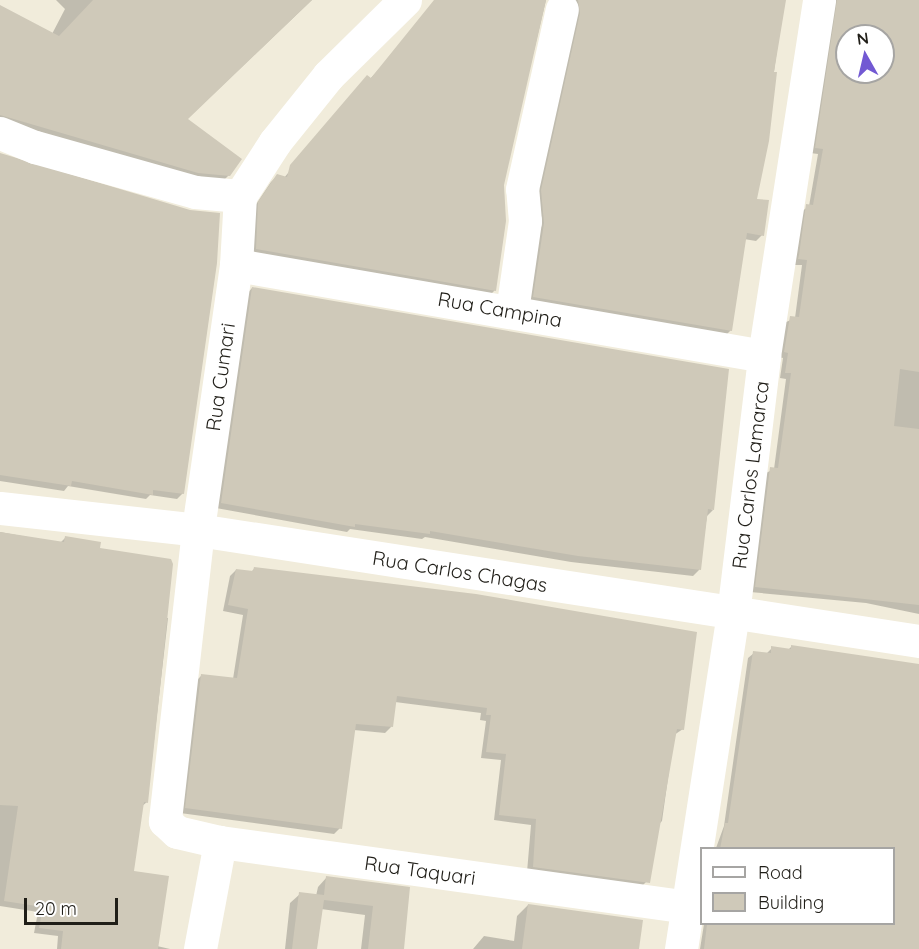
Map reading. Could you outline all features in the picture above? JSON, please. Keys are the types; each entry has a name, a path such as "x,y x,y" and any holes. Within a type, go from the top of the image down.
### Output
{"street":[{"name":"Rua Cumari","path":"165,813 198,530 236,265 240,196 275,142 328,76 405,0"},
{"name":"Rua Carlos Lamarca","path":"681,949 733,614 764,356 819,0"},
{"path":"512,311 525,221 522,189 562,9"},
{"path":"0,133 35,147 195,192 240,196"},
{"name":"Rua Campina","path":"236,265 764,356"},
{"name":"Rua Carlos Chagas","path":"0,508 198,530 919,641"},
{"name":"Rua Taquari","path":"165,813 165,821 177,832 220,842 687,907"},
{"path":"200,949 220,842"}],"building":[{"path":"93,0 312,0 188,119 242,159 230,176 198,173 0,115 0,5 59,36"},
{"path":"434,0 546,0 504,185 506,221 496,291 256,249 258,202 277,174 287,177 290,165 367,75 371,78"},
{"path":"578,0 786,0 774,72 777,72 769,141 757,199 769,200 764,236 747,233 732,331 533,297 544,223 541,190 580,13"},
{"path":"837,0 919,0 919,372 900,369 894,426 919,429 919,605 755,587 770,467 778,468 791,373 785,373 788,353 784,352 790,316 799,317 807,260 798,259 806,204 813,205 823,149 815,148"},
{"path":"0,153 190,210 220,213 217,263 184,494 153,490 153,495 72,481 71,486 0,475"},
{"path":"252,287 729,369 714,510 708,509 701,570 578,556 430,531 430,534 355,524 355,527 221,503"},
{"path":"0,532 64,542 65,536 101,542 100,548 171,559 173,564 148,803 144,802 134,871 169,876 158,949 61,949 63,931 39,928 43,907 4,901 18,806 0,805"},
{"path":"254,567 476,594 697,632 684,730 677,729 650,883 533,867 536,819 499,815 506,754 486,752 491,715 486,715 487,708 397,696 393,727 356,724 342,829 185,808 201,674 237,678 248,609 228,605 236,569 253,571"},
{"path":"791,645 919,664 919,949 704,949 707,925 895,925 895,847 720,847 725,823 728,823 753,651 771,653 771,646 791,649"},
{"path":"326,876 410,887 404,949 368,949 373,906 324,900 317,949 292,949 299,892 324,895"},
{"path":"528,904 643,920 639,949 522,949"}]}
